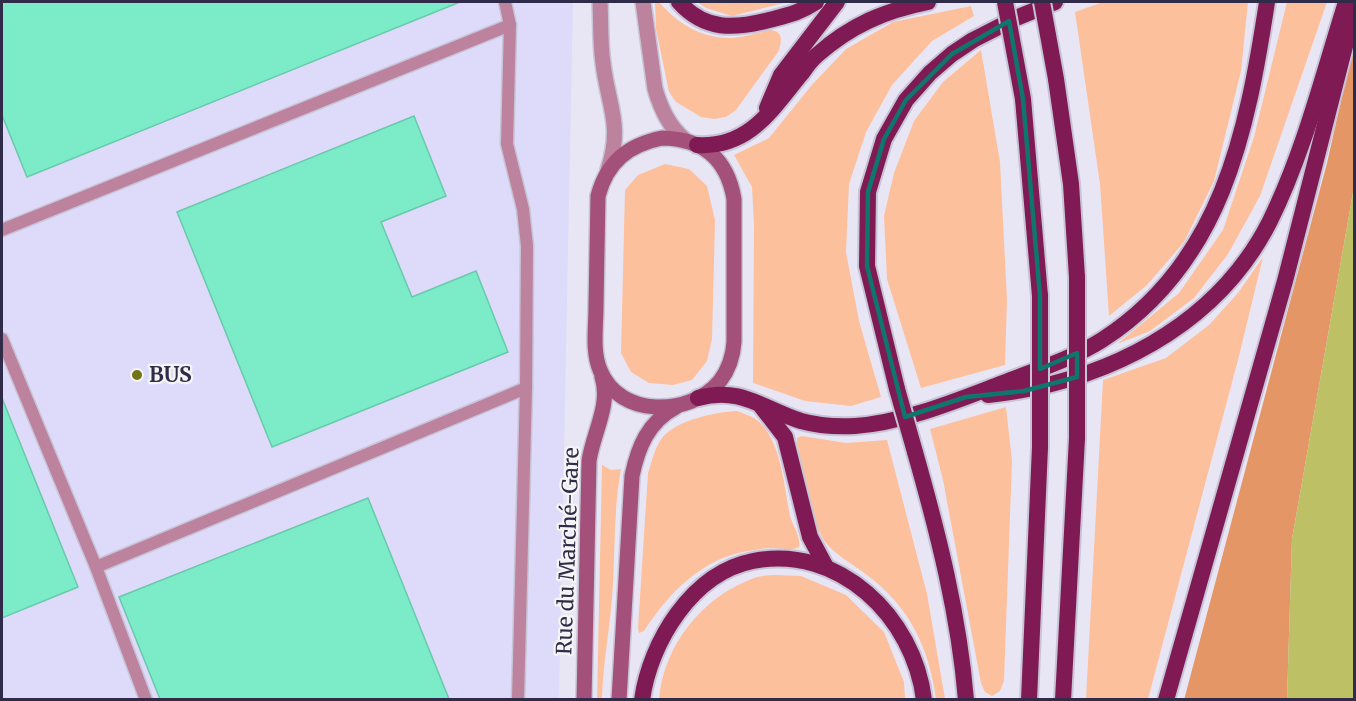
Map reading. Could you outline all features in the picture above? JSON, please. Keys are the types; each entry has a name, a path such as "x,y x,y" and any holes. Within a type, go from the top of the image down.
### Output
{"highway":[{"path":"680,2 689,13 704,21 729,27 755,24 800,12 816,2"},
{"path":"763,120 781,75 837,2"},
{"path":"691,143 708,146 730,142 743,136 763,120 816,56 860,24 895,9 928,2"},
{"path":"1005,2 1023,99 1040,296 1040,447 1029,699"},
{"path":"1042,2 1071,184 1077,277 1077,438 1063,699"},
{"path":"966,699 956,622 936,526 897,389 867,266 868,192 884,139 906,100 930,73 951,54 972,40 1055,2"},
{"path":"966,397 1042,387 1125,359 1171,334 1231,280 1265,229 1286,185 1346,2"},
{"path":"692,400 730,393 802,421 829,427 849,426 914,415 1066,358 1102,340 1154,298 1203,234 1224,189 1240,136 1260,51 1267,3"},
{"path":"1166,699 1285,281 1354,11"},
{"path":"761,405 785,437 810,537 826,567"},
{"path":"642,699 644,686 661,640 673,617 698,589 722,572 752,561 782,558 826,567 864,589 883,607 901,630 914,655 924,699"}],"main road":[{"path":"608,170 615,159 642,143 662,138 691,143 714,156 727,173 734,211 733,356 721,379 710,390 662,416 651,427 639,447 632,476 619,699"},
{"name":"Rue du Marché-Gare","path":"584,699 589,461 592,439 604,403 605,392 596,344 598,196 608,170"},
{"path":"600,371 616,392 641,406 655,408 692,400"}],"street":[{"path":"600,2 603,65 615,117 612,158 608,170"},
{"path":"643,2 660,103 672,127 691,143"}],"lane":[{"path":"505,2 510,25 507,144 523,209 527,236 526,388 518,699"},
{"path":"2,230 510,25"},
{"path":"2,339 96,567 146,699"},
{"path":"96,567 526,388"}],"highlighted area":[{"path":"1009,21 1023,99 1040,296 1040,369 1077,353 1077,377 1024,391 966,397 905,417 867,266 868,192 884,139 906,100 952,54"}],"shaded area":[{"path":"2,2 573,2 559,699 2,699"},
{"path":"655,2 659,2 689,28 708,35 733,38 770,30 780,35 778,52 736,110 726,117 714,119 701,117 676,102 669,92 656,29"},
{"path":"697,2 788,2 732,16 706,8"},
{"path":"1103,2 1248,2 1241,71 1214,181 1184,242 1147,285 1109,316 1100,184 1075,12"},
{"path":"1287,2 1327,2 1260,196 1228,254 1194,298 1150,331 1117,344 1179,293 1223,230 1254,137"},
{"path":"971,6 974,16 932,41 892,85 866,132 849,184 846,252 859,321 881,397 851,406 805,401 753,383 754,225 752,187 734,155 769,138 811,86 846,49 893,22"},
{"path":"1354,43 1354,187 1292,539 1287,699 1184,700 1327,163"},
{"path":"981,50 1000,162 1007,300 1005,365 921,388 887,279 884,216 894,173 914,121 943,82"},
{"path":"665,164 689,169 707,186 715,220 712,339 707,361 692,380 673,385 649,383 631,372 621,353 625,190 638,175"},
{"path":"1354,187 1354,699 1287,699 1292,539"},
{"path":"1263,257 1148,699 1086,699 1103,380 1166,358 1209,325 1238,293"},
{"path":"1006,407 1012,461 1004,681 1000,691 992,696 985,692 981,683 943,480 930,429"},
{"path":"737,411 754,418 763,426 776,449 799,547 748,551 716,561 675,591 644,631 639,633 648,473 657,446 668,432 686,422 708,415"},
{"path":"802,436 846,443 887,440 927,594 945,699 936,699 933,680 922,646 906,615 882,587 837,553 822,537 809,503 804,479 797,443 797,438"},
{"path":"602,465 611,470 621,469 602,699 597,700"},
{"path":"759,576 801,576 846,595 884,632 904,682 905,699 659,699 662,679 669,660 689,625 702,610 735,586"}],"building":[{"path":"2,2 460,2 27,177 2,115"},
{"path":"414,116 446,196 381,222 412,297 476,271 508,352 272,447 177,212"},
{"path":"2,398 78,587 2,618"},
{"path":"368,498 449,699 160,699 119,597"}],"place":[{"name":"BUS","path":"137,375"}]}
